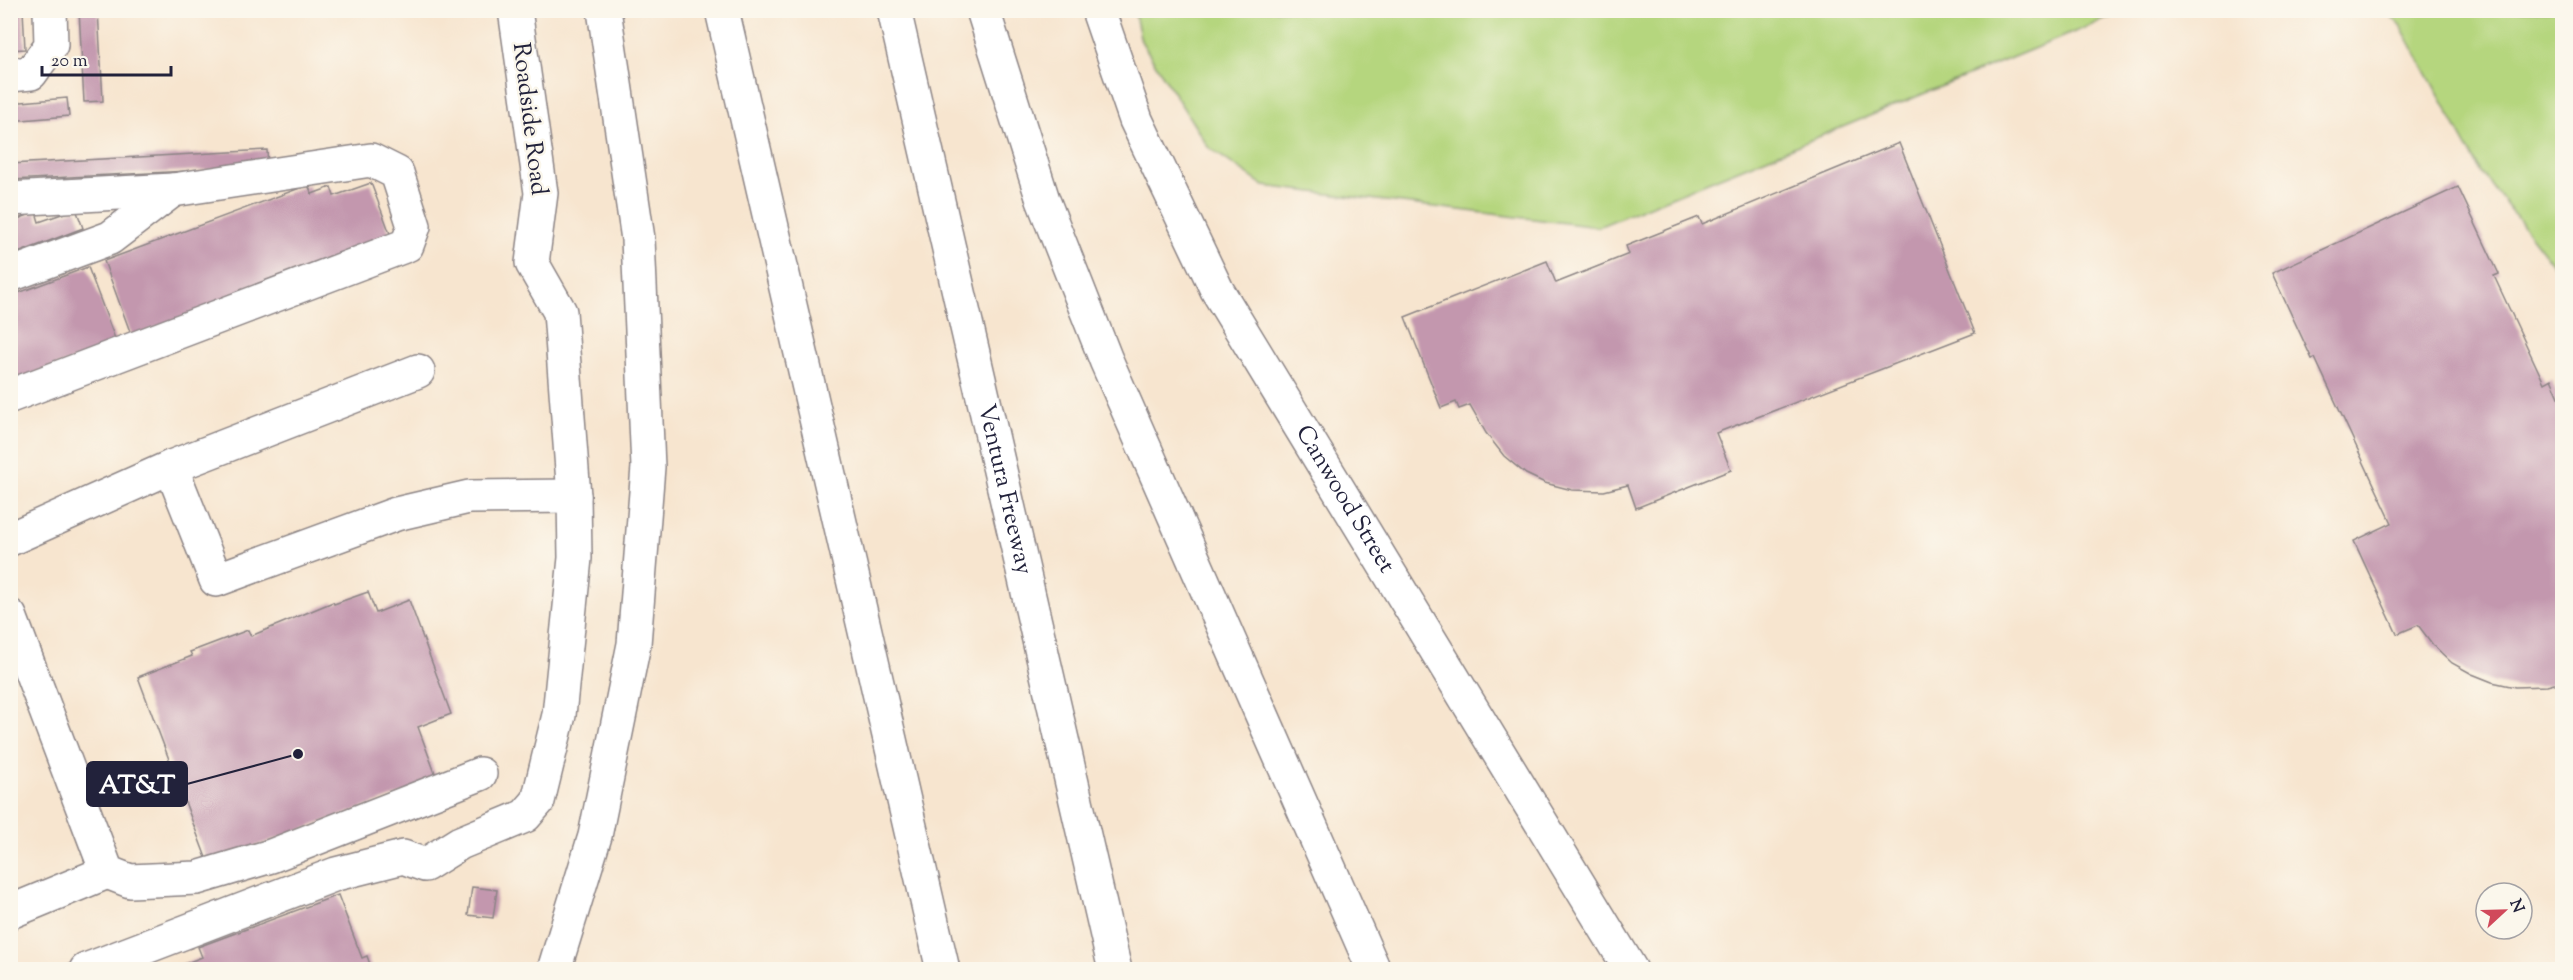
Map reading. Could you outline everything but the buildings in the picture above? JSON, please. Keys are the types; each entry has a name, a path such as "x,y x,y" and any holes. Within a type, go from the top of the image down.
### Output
{"main road":[{"path":"10,75 31,73 51,45 50,10"},
{"name":"Roadside Road","path":"514,10 541,193 532,263 561,312 574,496"},
{"path":"554,969 595,836 634,644 648,467 638,239 604,10"},
{"path":"722,10 943,969"},
{"name":"Ventura Freeway","path":"894,10 1115,969"},
{"path":"983,10 1043,200 1106,360 1374,969"},
{"name":"Canwood Street","path":"1098,10 1136,120 1217,290 1631,969"},
{"path":"10,199 173,190 371,160 397,173 414,226 407,245 10,396"},
{"path":"10,275 110,238 173,190"},
{"path":"10,539 171,467 418,371"},
{"path":"86,969 336,874 403,857 425,865 460,843 525,816 538,801 559,715 575,558 574,496 469,497 396,514 216,580 171,467"},
{"path":"10,616 107,872"},
{"path":"10,912 107,872 130,881 196,878 271,856 480,774"}],"green space":[{"path":"1134,10 2126,11 1598,227 1264,186 1208,147 1141,41"},
{"path":"2386,11 2562,11 2562,276 2481,172 2400,25"}],"place":[{"name":"AT&T","path":"298,754"}]}
